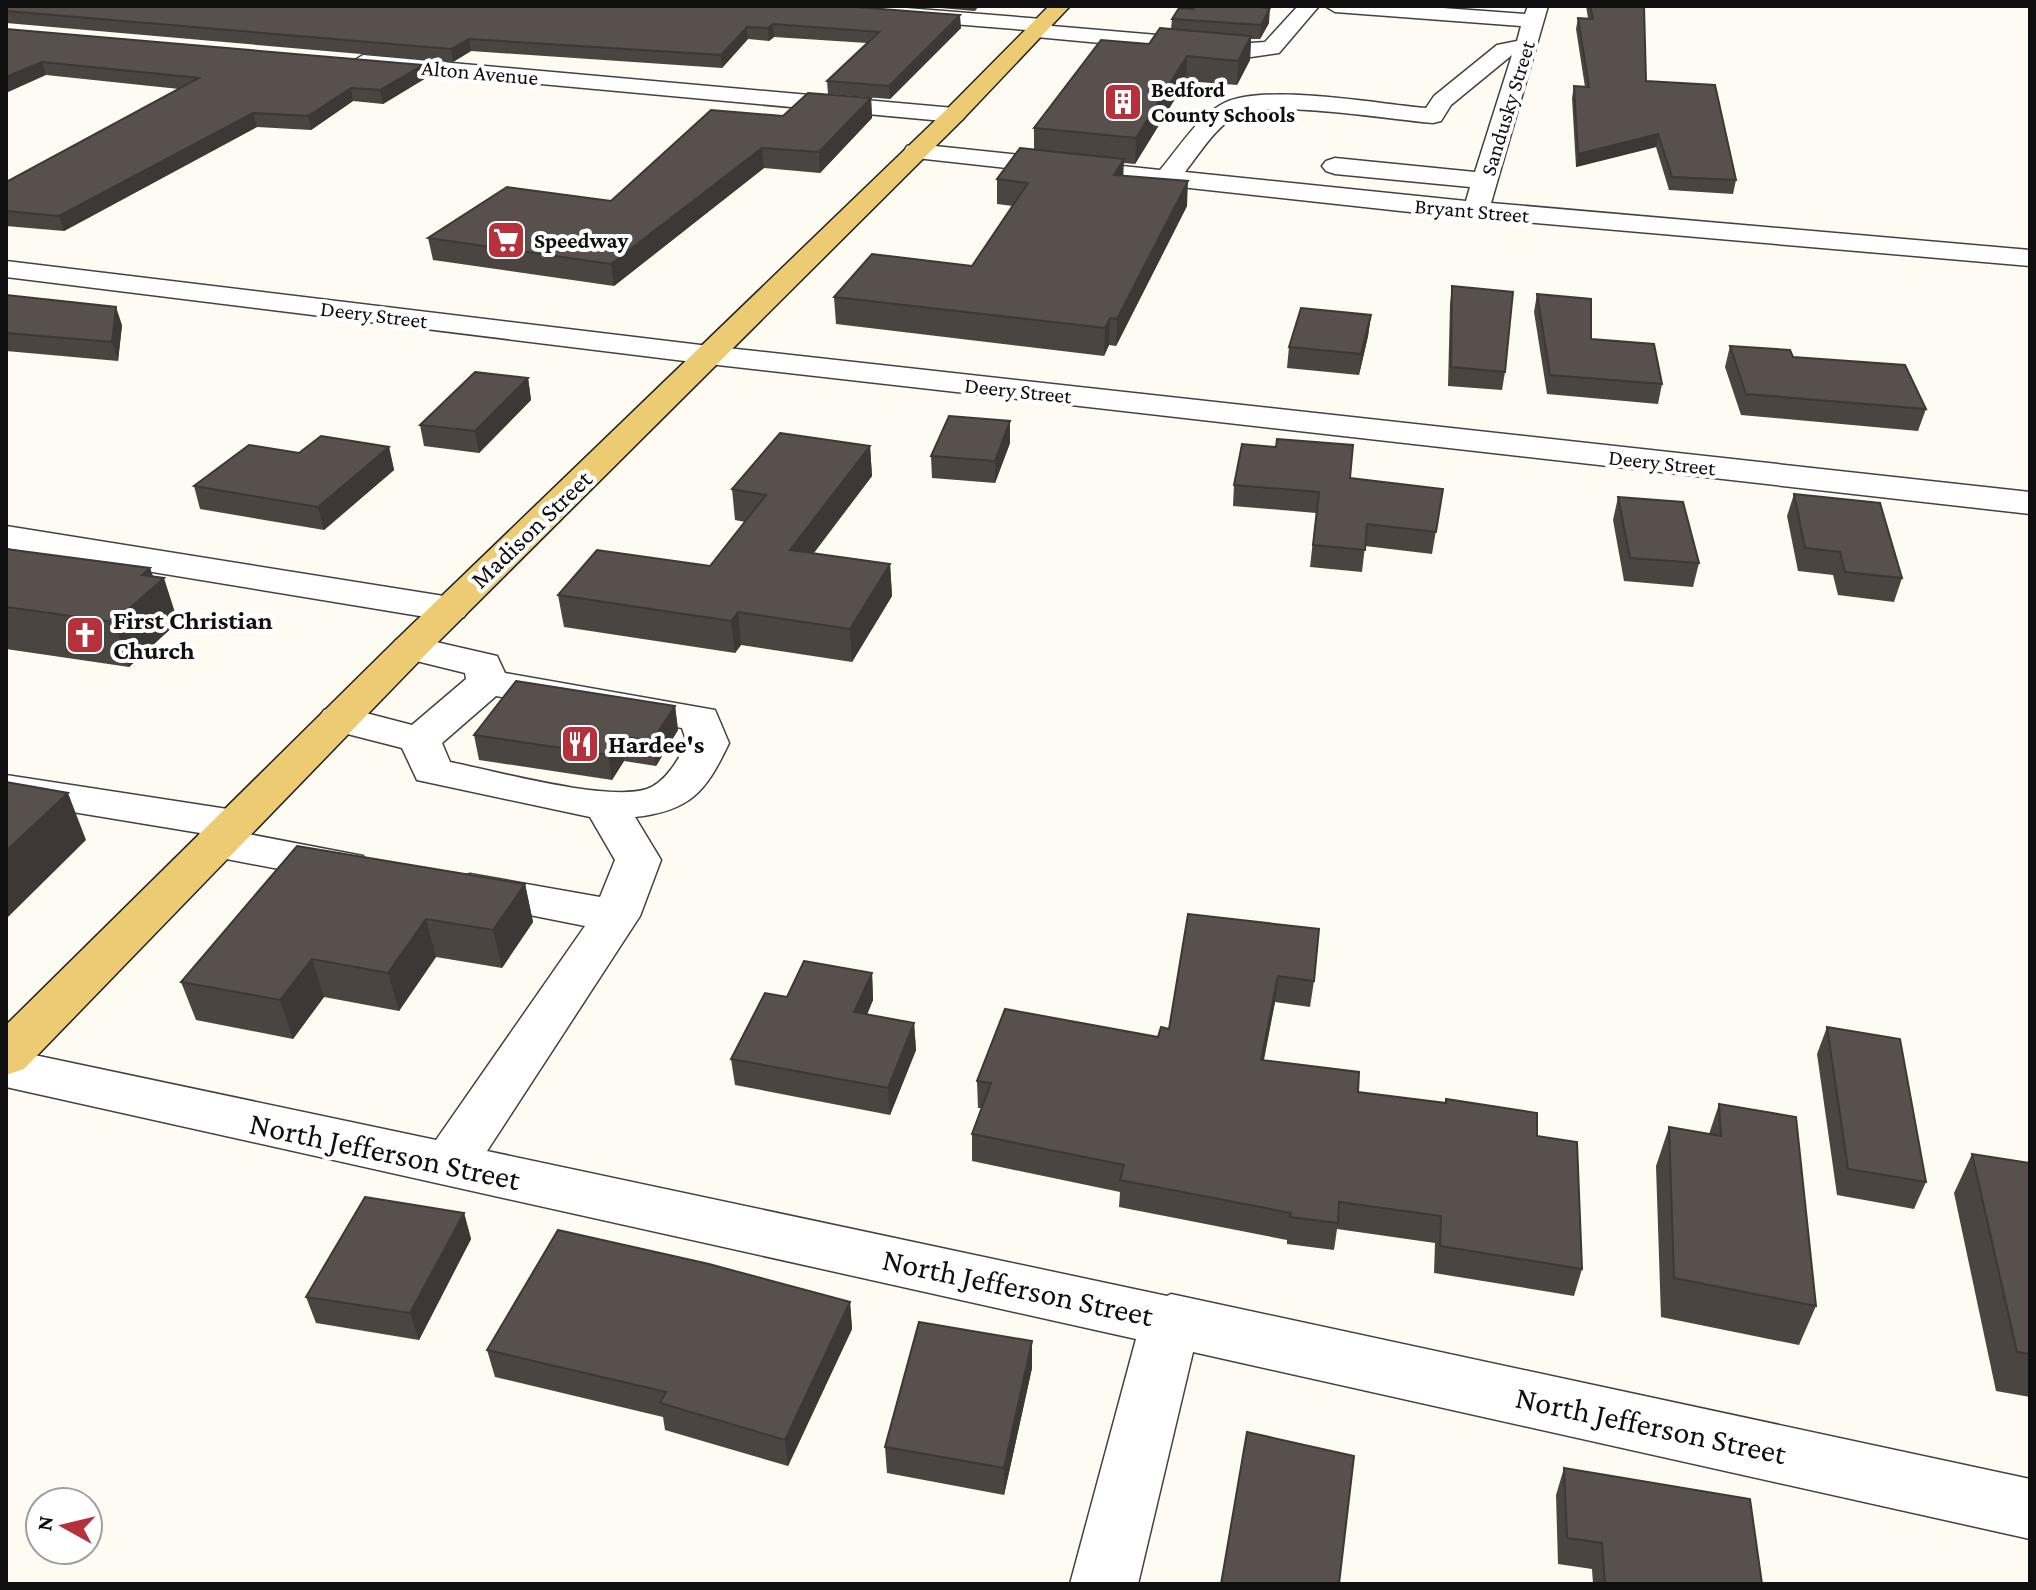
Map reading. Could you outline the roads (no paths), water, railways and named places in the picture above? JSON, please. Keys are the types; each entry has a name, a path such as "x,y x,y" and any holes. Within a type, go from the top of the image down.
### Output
{"main road":[{"name":"Madison Street","path":"6,1056 410,648 1046,21"}],"street":[{"path":"804,6 1046,21 1104,37 1251,50 1271,48 1304,11"},
{"path":"1335,6 1535,14"},
{"path":"1268,13 1304,11"},
{"name":"Sandusky Street","path":"1476,210 1535,14"},
{"path":"1104,37 1124,16"},
{"path":"1419,205 1417,174 1427,133 1442,101 1505,50 1526,45"},
{"name":"Alton Avenue","path":"337,60 954,115"},
{"path":"1167,178 1212,126 1237,106 1272,103 1427,133"},
{"path":"1212,126 1242,129"},
{"name":"Bryant Street","path":"916,151 1419,205 2030,258"},
{"path":"1190,151 1220,154"},
{"path":"1311,163 1485,181"},
{"name":"Deery Street","path":"6,269 709,355 2030,503"},
{"path":"6,537 450,609"},
{"path":"410,648 483,665 487,682"},
{"path":"420,740 487,682"},
{"path":"420,740 432,771 603,807 660,801 693,774 708,743 700,719 487,682"},
{"path":"339,719 420,740"},
{"path":"6,788 225,834 385,874"},
{"path":"449,1165 616,916 638,860 603,807"},
{"path":"432,882 616,916"},
{"name":"North Jefferson Street","path":"6,1068 1171,1319 2030,1509"},
{"path":"1104,1584 1171,1319"}],"place":[{"name":"Bedford County Schools","path":"1123,102"},
{"name":"Speedway","path":"506,240"},
{"name":"First Christian Church","path":"85,635"},
{"name":"Hardee's","path":"580,744"}]}
